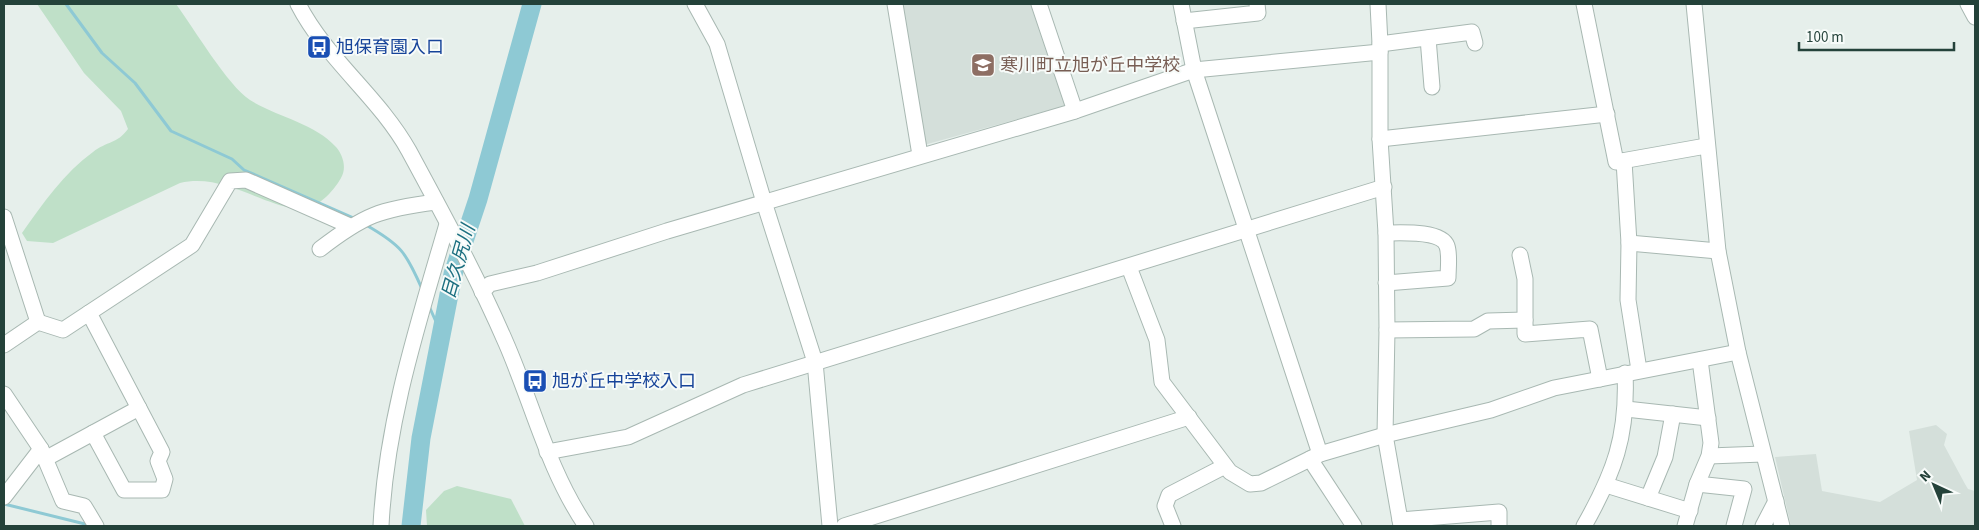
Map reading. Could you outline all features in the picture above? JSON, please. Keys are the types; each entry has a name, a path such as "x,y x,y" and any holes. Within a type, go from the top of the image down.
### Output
{"street":[{"path":"298,4 320,40 384,115 408,149 507,344 547,452 569,501 586,526"},
{"path":"696,4 717,44 764,202 815,362 830,526"},
{"path":"895,4 920,154"},
{"path":"1039,4 1076,111"},
{"path":"1181,4 1194,70 1247,229 1315,457 1354,526"},
{"path":"1184,22 1258,13 1256,4"},
{"path":"1378,4 1380,139 1386,233 1385,435 1400,523 1462,521 1499,512 1499,526"},
{"path":"1584,4 1616,162 1706,146"},
{"path":"1694,4 1706,146 1718,251 1738,352 1782,526"},
{"path":"1968,4 1975,17"},
{"path":"479,287 538,273 920,154 1076,111 1194,70 1380,48 1428,38 1472,32 1475,43"},
{"path":"1428,38 1432,87"},
{"path":"1380,139 1607,114"},
{"path":"1584,526 1606,485 1616,458 1632,372 1628,300 1630,243 1624,161"},
{"path":"38,322 63,330 192,245 230,181 236,179 246,180 350,226"},
{"path":"547,452 615,440 641,432 724,392 815,362 1129,267 1384,187"},
{"path":"320,249 350,226 376,213 398,206 436,202"},
{"path":"4,217 38,322"},
{"path":"381,526 382,494 394,417 404,374 448,226"},
{"path":"1386,233 1424,234 1442,240 1447,245 1448,278 1386,283"},
{"path":"1630,243 1718,251"},
{"path":"1520,255 1525,279 1525,334 1590,328 1600,379"},
{"path":"1129,267 1157,340 1162,382 1230,472 1250,484 1261,483 1315,457 1385,435 1491,410 1554,388 1738,352"},
{"path":"89,313 162,452 158,461 165,479 162,490 124,490 93,433"},
{"path":"1387,330 1474,329 1488,321 1525,320"},
{"path":"4,345 38,322"},
{"path":"1684,526 1709,456 1711,442 1700,360"},
{"path":"4,394 43,454 63,501 84,506 96,526"},
{"path":"4,497 43,454 93,433 139,408"},
{"path":"1626,408 1708,418"},
{"path":"1648,498 1664,457 1673,414"},
{"path":"844,526 1189,417"},
{"path":"1709,456 1763,454"},
{"path":"1174,526 1165,506 1169,496 1225,466"},
{"path":"1698,484 1744,489 1734,526"},
{"path":"1606,485 1690,510"},
{"path":"1763,526 1776,501"}],"shaded area":[{"name":"寒川町立旭が丘中学校","path":"899,4 1034,4 1068,105 924,145"},
{"path":"1936,425 1947,434 1944,445 1965,484 1968,489 1975,491 1975,526 1791,526 1775,457 1816,454 1822,491 1880,502 1917,480 1909,431"}],"green space":[{"path":"37,4 176,4 221,70 241,93 261,106 318,132 336,147 341,154 343,162 344,170 341,178 323,200 304,209 282,206 225,185 195,181 180,183 53,243 27,241 22,233 63,179 82,160 116,140 128,129 121,111 84,73"},
{"path":"457,486 511,499 525,526 427,526 426,510 444,491"}],"waterway":[{"path":"66,4 102,53 135,83 171,131 232,159 244,170 356,219"},
{"name":"目久尻川","path":"411,526 421,438 453,274 478,199 532,4"},
{"path":"366,225 395,244 411,266 422,289"},
{"path":"429,306 441,333"},
{"path":"4,504 87,526"}],"place":[{"name":"旭保育園入口","path":"319,47"},
{"name":"寒川町立旭が丘中学校","path":"983,65"},
{"name":"旭が丘中学校入口","path":"535,381"}]}
